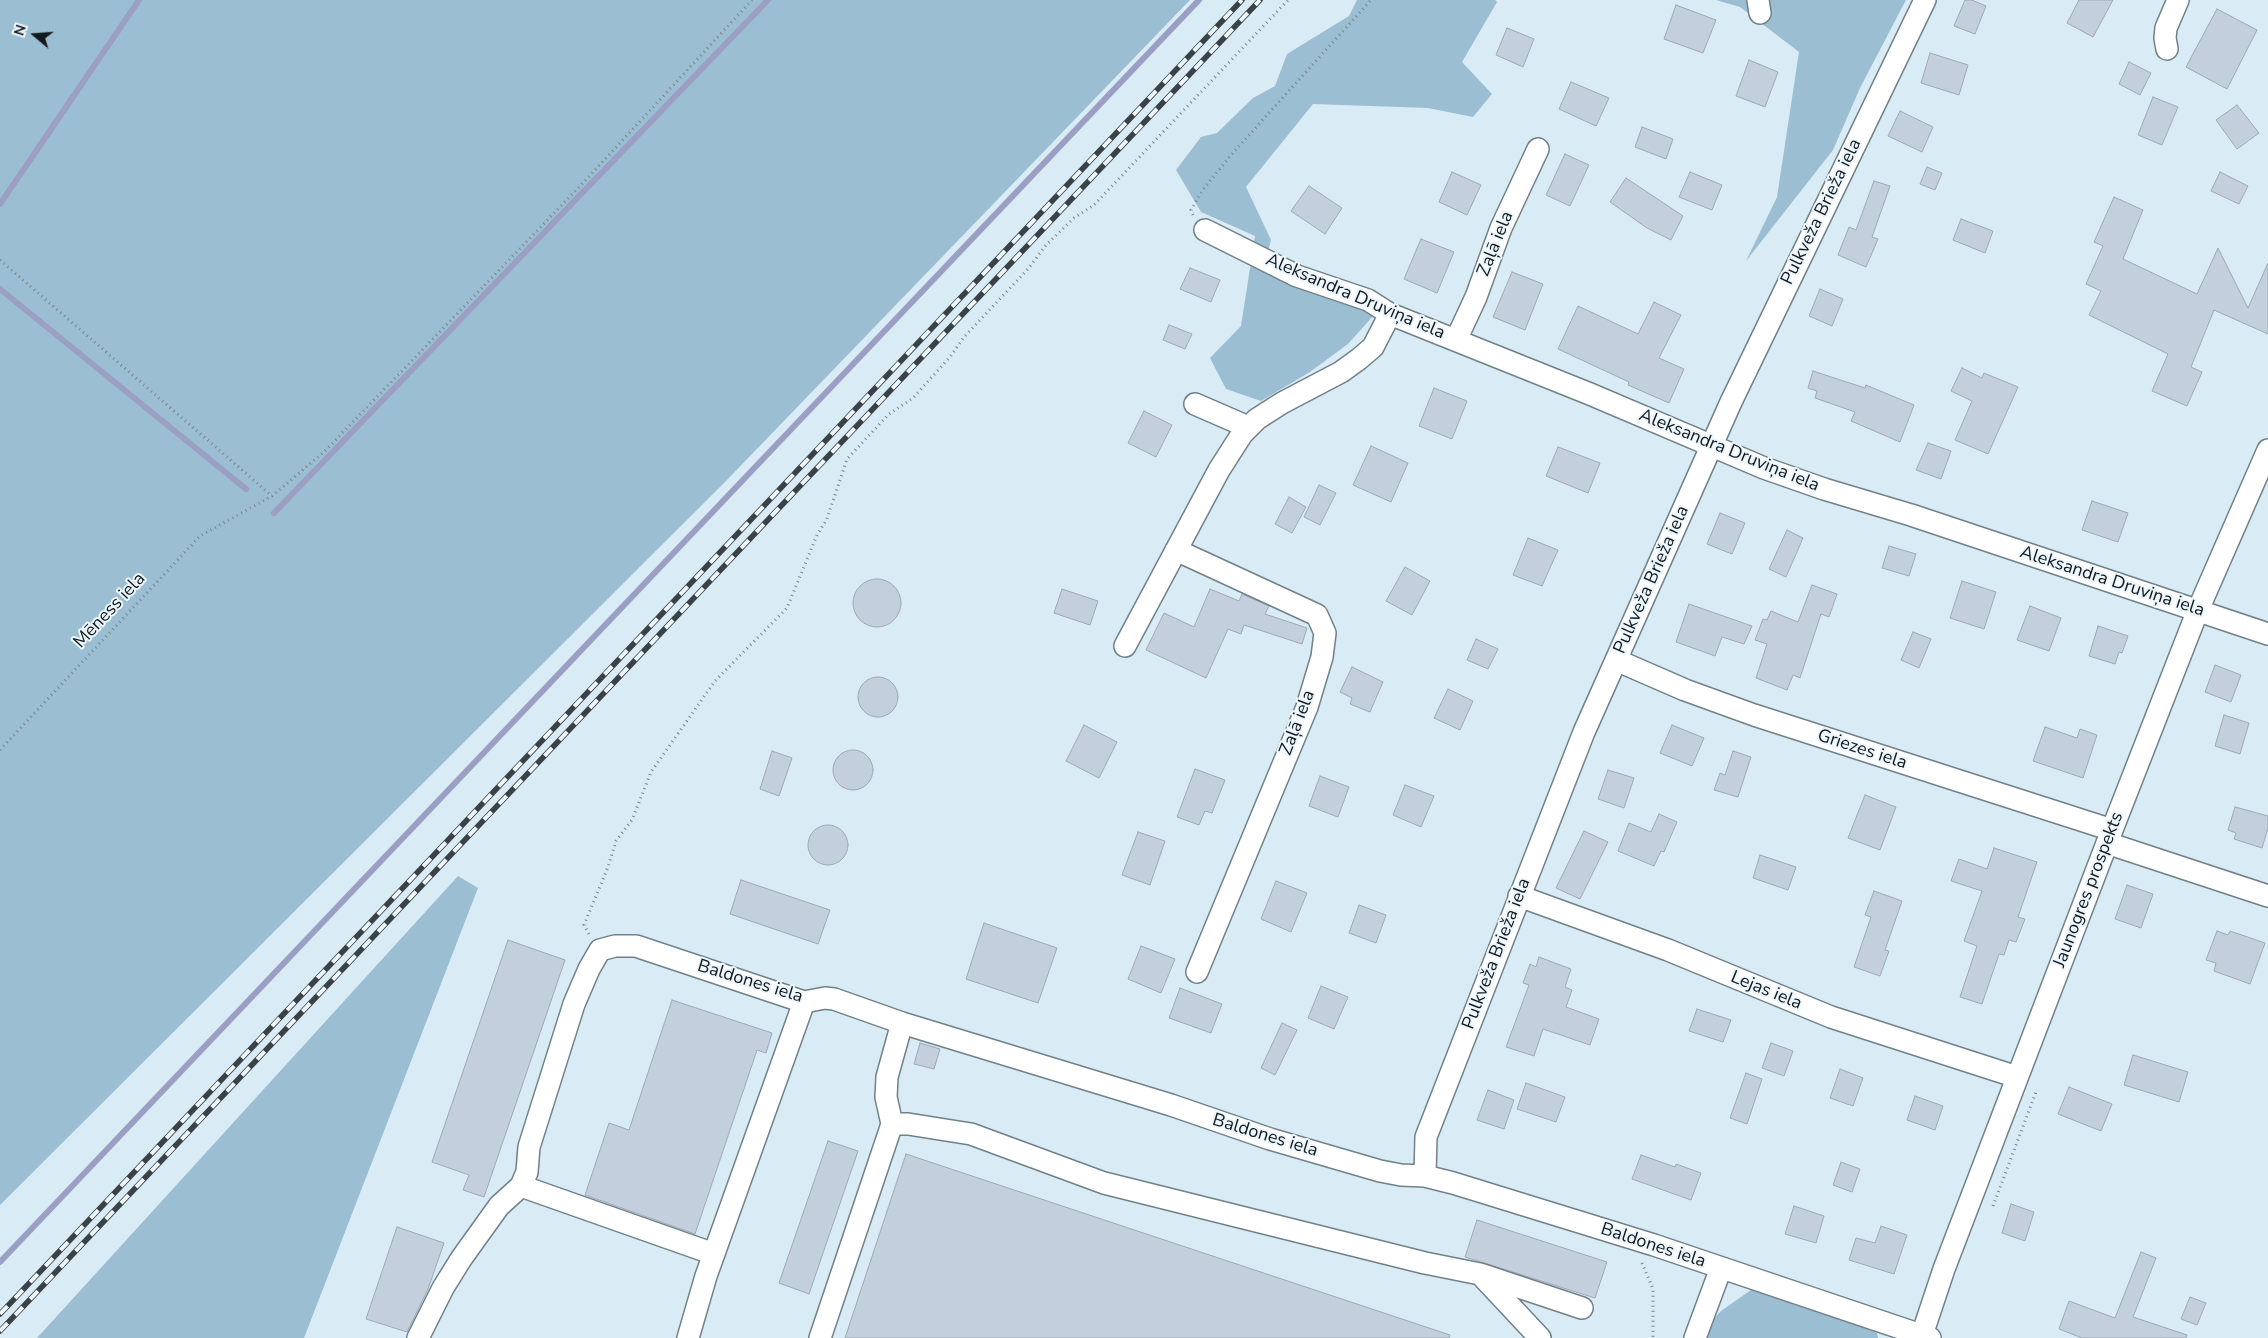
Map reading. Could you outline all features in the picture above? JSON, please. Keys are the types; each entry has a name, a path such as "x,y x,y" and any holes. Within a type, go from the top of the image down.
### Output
{"street":[{"name":"Pulkveža Brieža iela","path":"1425,1176 1426,1137 1584,732 1785,287 1925,0"},
{"path":"2167,49 2166,28 2178,0"},
{"name":"Zaļā iela","path":"1456,340 1476,297 1501,228 1538,148"},
{"name":"Aleksandra Druviņa iela","path":"1205,230 1297,276 1368,300 1390,314 1590,394 1712,448 1824,489 1911,515 2268,634"},
{"path":"1125,646 1219,470 1242,434 1248,427 1282,403 1341,372 1359,359 1373,347 1390,314"},
{"path":"1196,404 1248,427"},
{"name":"Jaunogres prospekts","path":"1926,1336 1944,1269 2110,836 2198,610 2268,450"},
{"name":"Zaļā iela","path":"1176,550 1316,615 1325,633 1322,658 1307,707 1197,972"},
{"name":"Griezes iela","path":"1616,660 1684,690 2110,836 2268,896"},
{"name":"Lejas iela","path":"1519,896 1668,950 1831,1017 2017,1077"},
{"name":"Baldones iela","path":"600,950 615,946 636,946 804,1002 825,998 834,999 940,1035 1171,1105 1270,1139 1380,1171 1401,1176 1425,1176 1453,1183 1721,1268 1926,1336"},
{"path":"418,1338 443,1288 461,1259 499,1206 521,1186 527,1172 529,1147 574,1004 600,950"},
{"path":"688,1338 714,1254 804,1002"},
{"path":"820,1338 892,1124 886,1097 886,1077 902,1023"},
{"path":"892,1124 908,1124 971,1134 1057,1167 1148,1195 1424,1263 1480,1274 1582,1308"},
{"path":"521,1186 714,1254"},
{"path":"1695,1338 1721,1268"},
{"path":"1480,1274 1540,1338"}],"path":[{"name":"Mēness iela","path":"0,750 200,536 272,496 324,452 577,190 752,0"},
{"path":"600,950 584,925 616,841 632,820 651,772 715,681 787,608 817,535 827,519 847,459 889,414 914,398 950,357 964,337 1028,269 1046,245 1074,218 1094,206 1288,0"},
{"path":"1205,230 1195,222 1191,210 1202,191 1371,0"},
{"path":"0,260 272,496"},
{"path":"1625,1237 1639,1256 1653,1289 1653,1338"}],"shaded area":[{"path":"0,0 1190,0 725,482 0,1205"},
{"path":"1357,0 1495,0 1497,2 1462,62 1492,94 1473,117 1428,108 1313,104 1246,187 1271,240 1263,270 1374,315 1348,344 1310,372 1261,401 1226,389 1210,358 1241,326 1255,236 1201,212 1176,170 1201,137 1217,133 1253,98 1275,86 1287,54 1349,16"},
{"path":"1716,0 1906,0 1860,88 1833,150 1746,261 1777,197 1799,52 1740,7"},
{"path":"458,876 478,888 304,1338 37,1338"},
{"path":"1751,1290 1769,1290 1877,1333 1878,1338 1704,1338 1710,1323 1721,1311"}],"building":[{"path":"1965,0 1972,0 1986,6 1975,34 1954,26"},
{"path":"2079,0 2113,0 2093,37 2067,23"},
{"path":"1676,5 1716,20 1703,53 1664,39"},
{"path":"2217,9 2257,30 2227,89 2186,67"},
{"path":"1507,28 1534,39 1523,67 1496,55"},
{"path":"1930,53 1968,65 1959,95 1921,83"},
{"path":"1749,60 1778,72 1765,107 1736,96"},
{"path":"2129,62 2151,73 2140,95 2119,84"},
{"path":"1571,82 1609,98 1596,126 1559,109"},
{"path":"2153,97 2178,107 2162,145 2138,135"},
{"path":"2237,105 2259,133 2237,149 2216,120"},
{"path":"1900,111 1933,127 1922,152 1888,136"},
{"path":"1642,127 1673,139 1666,159 1635,147"},
{"path":"1565,154 1589,165 1570,206 1546,195"},
{"path":"1927,167 1942,173 1935,190 1920,184"},
{"path":"1452,172 1481,185 1467,215 1439,202"},
{"path":"1690,172 1722,185 1712,210 1679,197"},
{"path":"2220,172 2248,186 2239,204 2211,191"},
{"path":"1626,178 1683,216 1671,240 1647,228 1610,202"},
{"path":"1874,181 1890,186 1872,237 1878,239 1866,267 1838,255 1849,227 1856,230"},
{"path":"1309,186 1342,208 1325,234 1291,211"},
{"path":"2114,197 2143,210 2123,259 2197,294 2218,248 2248,308 2268,263 2268,334 2214,310 2191,367 2202,372 2187,406 2152,391 2168,354 2089,315 2101,291 2086,284 2103,246 2094,242"},
{"path":"1961,219 1993,231 1985,253 1953,240"},
{"path":"1421,239 1454,252 1437,293 1404,279"},
{"path":"1190,268 1220,280 1211,302 1180,289"},
{"path":"1512,272 1543,284 1525,330 1493,317"},
{"path":"1820,289 1843,299 1832,326 1809,316"},
{"path":"1654,302 1681,315 1659,358 1684,369 1669,403 1628,385 1629,382 1558,349 1578,306 1638,334"},
{"path":"1169,325 1192,334 1185,349 1163,340"},
{"path":"1962,368 1982,378 1984,373 2018,387 1988,454 1955,440 1972,401 1951,391"},
{"path":"1813,371 1865,388 1866,385 1914,405 1900,442 1851,421 1855,412 1815,398 1817,391 1808,388"},
{"path":"1434,388 1467,401 1452,439 1419,426"},
{"path":"1144,411 1172,425 1156,457 1128,443"},
{"path":"1928,443 1951,451 1941,479 1916,470"},
{"path":"1371,446 1408,463 1391,502 1353,485"},
{"path":"1558,447 1600,463 1588,493 1546,476"},
{"path":"1319,485 1336,493 1320,525 1304,517"},
{"path":"1289,497 1306,507 1292,533 1275,524"},
{"path":"2092,501 2128,513 2118,542 2082,530"},
{"path":"1720,513 1745,523 1732,554 1707,544"},
{"path":"1787,530 1803,538 1786,577 1769,569"},
{"path":"1528,538 1558,550 1542,586 1513,575"},
{"path":"1889,546 1916,554 1909,576 1882,568"},
{"path":"1405,567 1430,581 1412,615 1386,601"},
{"path":"877,579 886,581 894,586 899,594 901,603 899,612 894,620 886,625 877,627 868,625 860,620 855,612 853,603 855,594 860,586 868,581"},
{"path":"1962,581 1996,592 1984,629 1950,618"},
{"path":"1812,585 1837,594 1829,617 1821,614 1800,678 1793,675 1787,690 1756,678 1767,644 1755,640 1763,619 1767,620 1771,611 1798,622"},
{"path":"1062,589 1098,601 1090,625 1054,613"},
{"path":"1210,589 1239,601 1242,594 1269,606 1265,614 1307,628 1302,644 1244,625 1241,634 1228,629 1206,678 1146,650 1164,613 1194,627"},
{"path":"1689,604 1752,626 1744,644 1722,637 1715,656 1676,642"},
{"path":"2030,606 2061,618 2049,651 2017,640"},
{"path":"2098,626 2128,636 2122,653 2119,652 2115,664 2089,656"},
{"path":"1913,632 1931,639 1919,668 1901,660"},
{"path":"1476,639 1498,649 1488,669 1467,660"},
{"path":"2215,665 2241,675 2231,702 2205,692"},
{"path":"1352,667 1383,682 1370,712 1350,704 1352,698 1340,692"},
{"path":"878,677 892,683 898,697 892,711 878,717 864,711 858,697 864,683"},
{"path":"1448,689 1473,701 1460,730 1434,718"},
{"path":"2224,715 2249,723 2240,754 2215,746"},
{"path":"1084,725 1117,742 1099,778 1066,761"},
{"path":"1672,725 1704,738 1692,766 1660,753"},
{"path":"2045,727 2077,738 2080,729 2097,735 2083,778 2033,761"},
{"path":"853,750 867,756 873,770 867,784 853,790 839,784 833,770 839,756"},
{"path":"772,751 792,758 779,796 760,789"},
{"path":"1733,751 1751,757 1738,797 1714,790 1720,773 1725,775"},
{"path":"1195,769 1225,780 1212,813 1205,811 1199,825 1177,817"},
{"path":"1608,770 1634,778 1624,808 1598,799"},
{"path":"1320,776 1349,787 1338,817 1309,806"},
{"path":"1405,785 1434,796 1421,827 1393,815"},
{"path":"1865,795 1896,807 1880,850 1848,838"},
{"path":"2235,807 2268,816 2268,828 2262,848 2234,839 2236,833 2228,830"},
{"path":"1659,814 1677,822 1664,852 1661,851 1654,866 1618,851 1629,823 1651,832"},
{"path":"828,825 842,831 848,845 842,859 828,865 814,859 808,845 814,831"},
{"path":"1584,831 1608,842 1580,899 1556,888"},
{"path":"1138,832 1165,841 1150,885 1122,875"},
{"path":"1994,848 2037,862 2018,917 2025,919 2016,942 2009,940 2004,955 1999,954 1982,1004 1960,997 1977,946 1964,941 1982,891 1951,881 1959,859 1987,869"},
{"path":"1760,855 1796,867 1788,890 1753,878"},
{"path":"741,880 830,910 818,944 730,914"},
{"path":"1276,881 1307,893 1291,932 1261,919"},
{"path":"2127,885 2153,894 2141,928 2115,919"},
{"path":"1874,891 1902,901 1885,950 1889,951 1880,976 1854,967 1871,917 1865,915"},
{"path":"1359,905 1386,915 1376,943 1349,933"},
{"path":"984,923 1057,948 1038,1003 966,979"},
{"path":"2217,931 2228,935 2230,931 2265,943 2250,984 2214,971 2216,963 2206,960"},
{"path":"508,940 565,960 484,1197 463,1190 469,1175 432,1162"},
{"path":"1141,946 1175,959 1161,993 1128,979"},
{"path":"1539,957 1571,969 1565,987 1572,990 1566,1007 1599,1019 1590,1045 1543,1029 1534,1056 1506,1047 1529,985 1523,983 1530,964 1536,967"},
{"path":"1321,986 1348,997 1334,1029 1308,1018"},
{"path":"1180,988 1222,1004 1211,1033 1169,1018"},
{"path":"672,1000 772,1033 766,1053 757,1050 695,1234 585,1195 609,1123 629,1130"},
{"path":"1697,1009 1731,1020 1723,1042 1689,1031"},
{"path":"1282,1023 1297,1030 1275,1075 1261,1068"},
{"path":"920,1043 940,1049 934,1069 914,1064"},
{"path":"1771,1043 1793,1051 1784,1076 1762,1068"},
{"path":"2133,1055 2188,1072 2179,1102 2124,1085"},
{"path":"1840,1069 1863,1078 1853,1106 1830,1098"},
{"path":"1746,1073 1762,1079 1747,1124 1730,1118"},
{"path":"1526,1083 1565,1097 1556,1122 1517,1109"},
{"path":"2069,1087 2112,1104 2101,1131 2058,1114"},
{"path":"1488,1090 1514,1100 1504,1129 1477,1120"},
{"path":"1915,1096 1943,1106 1935,1130 1907,1120"},
{"path":"828,1141 858,1151 809,1294 779,1283"},
{"path":"906,1154 1450,1335 1449,1338 845,1338"},
{"path":"1641,1155 1675,1167 1676,1164 1701,1173 1691,1200 1632,1179"},
{"path":"1841,1162 1860,1169 1852,1192 1833,1185"},
{"path":"2011,1204 2034,1212 2025,1241 2002,1233"},
{"path":"1794,1206 1824,1216 1816,1243 1785,1234"},
{"path":"1477,1220 1607,1262 1595,1298 1465,1257"},
{"path":"1881,1226 1907,1235 1894,1274 1849,1260 1856,1238 1875,1243"},
{"path":"397,1227 444,1243 428,1289 407,1332 366,1319"},
{"path":"2141,1252 2156,1258 2133,1317 2187,1335 2186,1338 2082,1338 2059,1329 2069,1301 2115,1318"},
{"path":"2190,1297 2206,1303 2197,1325 2181,1319"}],"waterway":[{"path":"0,204 139,0"},
{"path":"274,513 768,0"},
{"path":"0,1262 1199,0"},
{"path":"0,289 246,489"}],"railway":[{"path":"0,1314 1242,0"},
{"path":"0,1331 1260,0"}]}
